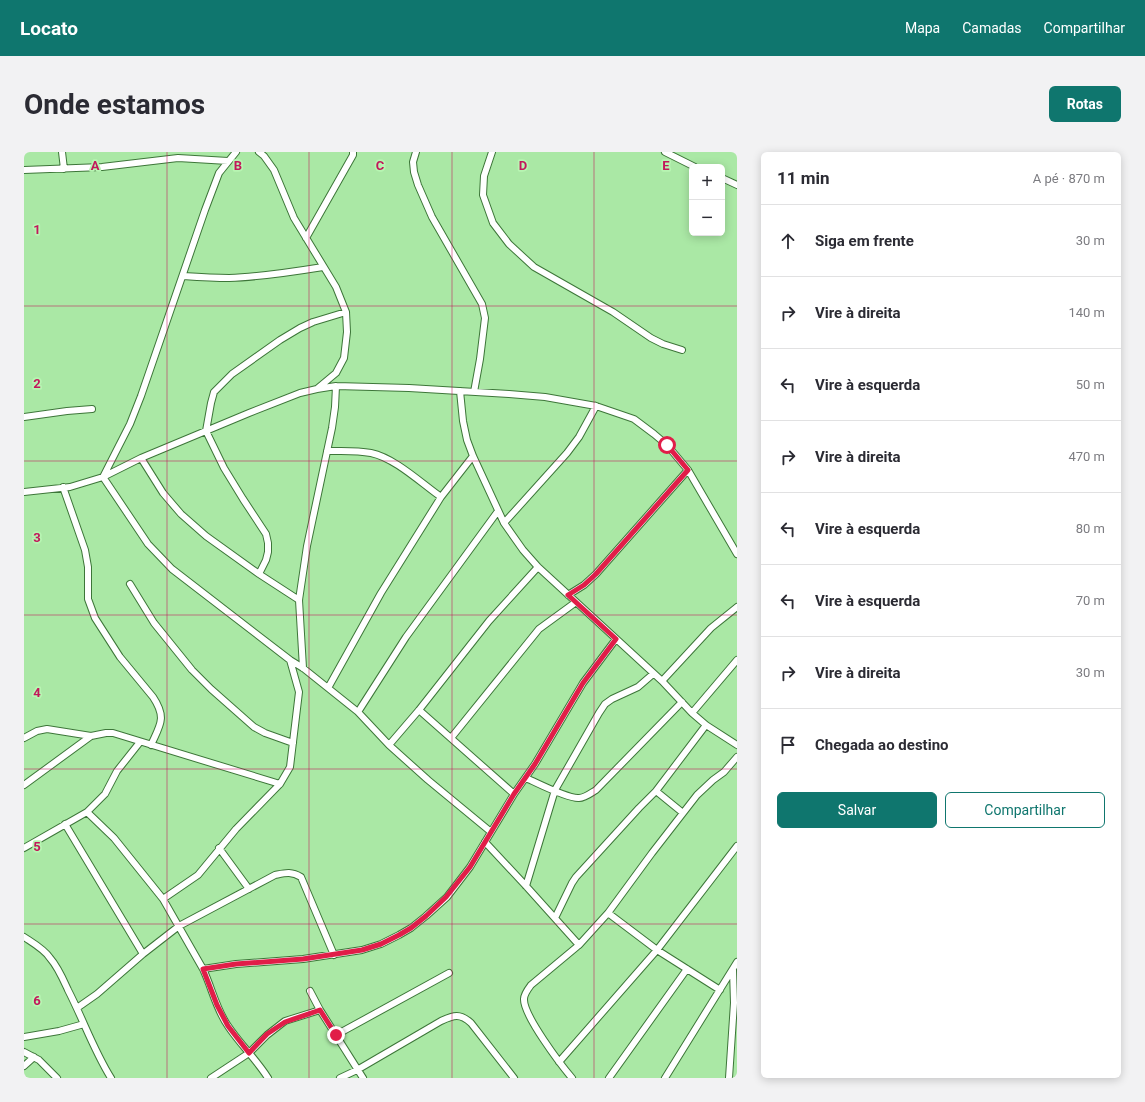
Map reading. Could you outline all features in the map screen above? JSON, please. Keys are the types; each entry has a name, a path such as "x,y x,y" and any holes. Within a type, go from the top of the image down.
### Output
{"street":[{"path":"62,152 64,169"},
{"path":"103,477 130,424 141,396 219,173 236,152"},
{"path":"259,152 269,162 274,170 294,218 339,294 346,312 347,332 344,358 336,373 317,389"},
{"path":"306,238 353,155 353,152"},
{"path":"416,152 413,162 418,185 432,217 482,304 485,318 474,392"},
{"path":"492,152 484,176 483,195 493,223 509,244 534,267 613,312 650,338 682,350"},
{"path":"665,152 689,164"},
{"path":"24,170 102,167 178,158 228,161"},
{"path":"725,179 737,185"},
{"path":"183,276 212,278 247,277 323,267"},
{"path":"259,574 268,552 266,534 224,468 206,431 214,392 232,374 280,340 312,322 346,312"},
{"path":"303,668 299,600 307,546 332,428 336,386"},
{"path":"24,492 70,487 103,477 141,458 206,431 300,393 317,389 336,386 460,391 545,398 596,406 634,419 654,434 667,445 688,470 737,554"},
{"path":"460,391 463,421 467,440 473,456 504,523 523,550 538,567 662,681 692,713 706,725 737,745"},
{"path":"504,523 567,453 579,437 596,406"},
{"path":"24,417 92,409"},
{"path":"327,451 370,453 380,456 396,464 441,498"},
{"path":"328,688 380,593 441,498 473,456"},
{"path":"141,458 163,493 181,514 206,536 259,574 299,600"},
{"path":"568,595 584,585 596,574 688,470"},
{"path":"103,477 148,544 172,569 290,660 303,668 358,712 389,745 428,780 491,832"},
{"path":"63,488 85,550 88,567 88,599 93,613 120,657 153,697 161,712 162,717 160,725 151,745"},
{"path":"358,712 406,637 498,511"},
{"path":"389,745 489,622 538,567"},
{"path":"130,584 154,623 192,670 211,689 254,727 265,733 293,743"},
{"path":"451,738 540,629 576,602"},
{"path":"662,681 711,628 737,607"},
{"path":"203,969 236,964 303,959 362,950 381,944 411,928 446,897 470,867 514,794 535,764 583,683 616,639"},
{"path":"163,899 198,875 219,848 244,820 280,784 290,767 299,692 290,660"},
{"path":"692,713 737,660"},
{"path":"526,886 554,790 599,713 605,704 612,699 638,687 653,674"},
{"path":"526,778 567,796 578,798 591,794 682,702"},
{"path":"419,710 514,794"},
{"path":"555,918 576,877 656,791 706,725"},
{"path":"24,738 37,731 47,729 91,736 113,733 280,784"},
{"path":"24,785 91,736"},
{"path":"24,848 87,812 105,794 118,771 140,742"},
{"path":"572,1078 559,1062 533,1022 525,1005 524,998 526,991 531,985 580,946 608,913 697,795 724,772 737,757"},
{"path":"656,791 683,812"},
{"path":"87,812 114,838 163,899 203,969 217,1005 228,1026 268,1078"},
{"path":"65,824 143,954"},
{"path":"485,842 580,946"},
{"path":"559,1062 657,950 737,846"},
{"path":"219,848 249,889"},
{"path":"77,1008 179,926 275,875 291,872 301,877 334,955"},
{"path":"608,913 657,950 720,990"},
{"path":"24,937 50,957 64,981 98,1055 111,1078"},
{"path":"665,1078 737,962"},
{"path":"609,1078 687,969"},
{"path":"729,1078 734,1003 733,969"},
{"path":"336,1035 449,973"},
{"path":"310,991 320,1010 363,1078"},
{"path":"211,1078 249,1053 267,1034 285,1022 320,1010"},
{"path":"340,1078 357,1070 441,1021 453,1016 466,1018 471,1023 514,1078"},
{"path":"24,1037 58,1031 84,1024"},
{"path":"24,1052 44,1064 57,1078"},
{"path":"24,1066 34,1057"}],"route":[{"path":"336,1035 320,1010 293,1018 276,1027 267,1034 249,1053 228,1026 217,1005 203,969 236,964 303,959 362,950 381,944 411,928 446,897 470,867 514,794 535,764 583,683 616,639 568,595 584,585 596,574 688,470 667,445"}]}
